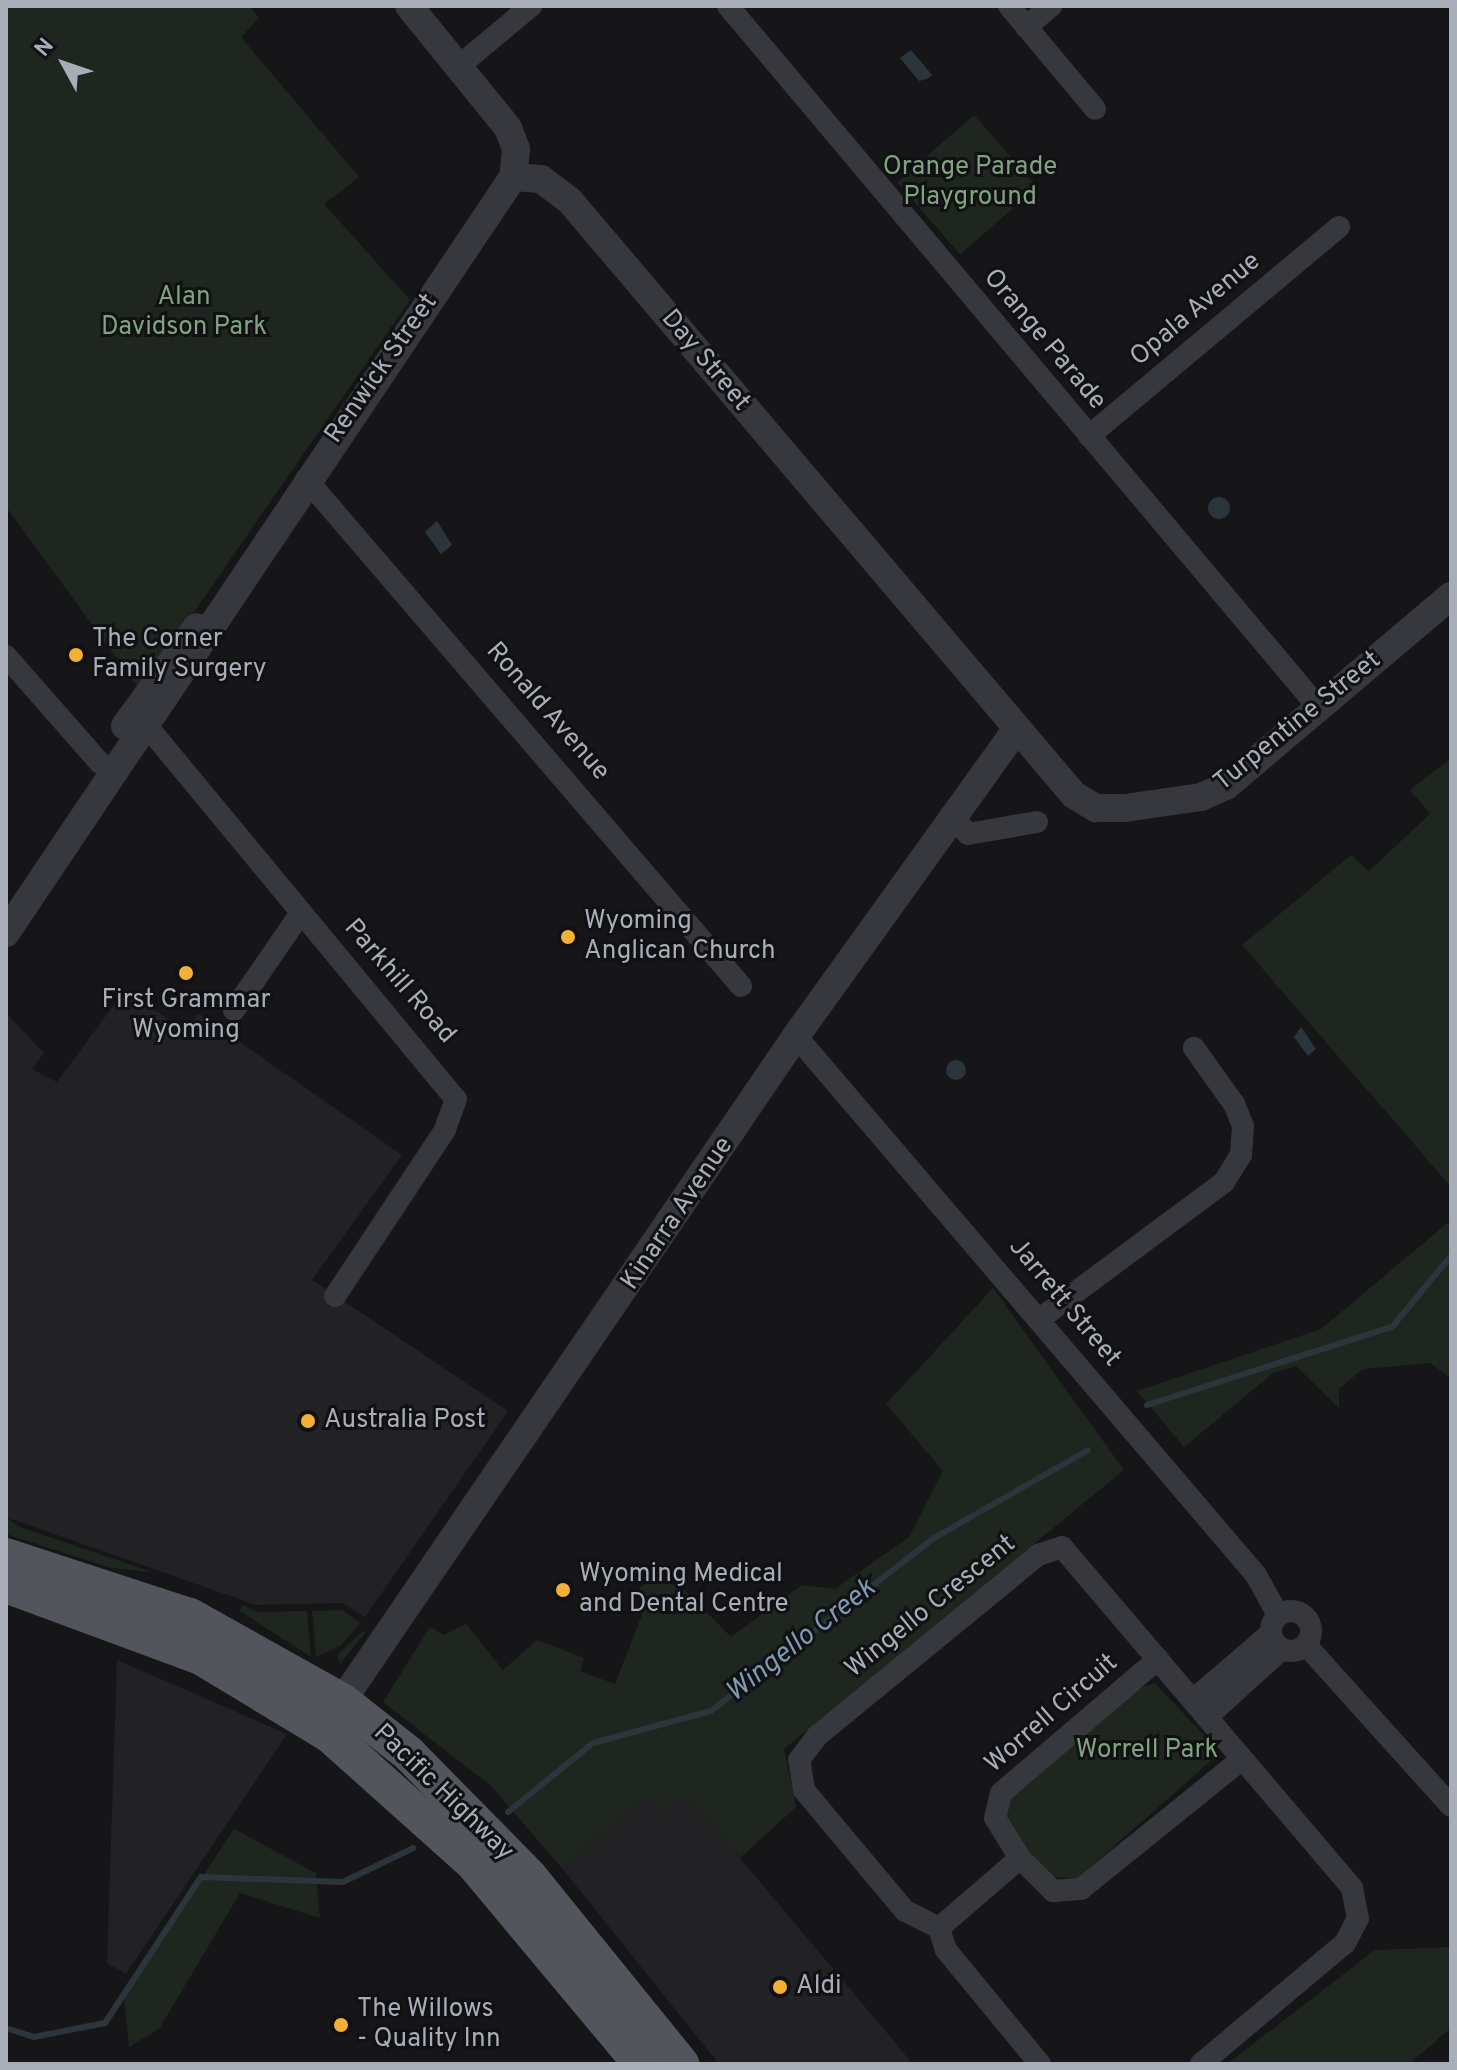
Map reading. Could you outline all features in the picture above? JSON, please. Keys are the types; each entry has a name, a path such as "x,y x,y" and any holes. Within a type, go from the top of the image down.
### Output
{"main road":[{"name":"Pacific Highway","path":"6,1556 204,1622 342,1701 409,1754 529,1876 681,2064"},
{"name":"Pacific Highway","path":"6,1585 160,1638 265,1692 354,1753 473,1863 641,2064"},
{"path":"342,1701 345,1724 436,1807 473,1863"}],"street":[{"path":"409,6 508,128 516,149 513,177"},
{"path":"459,66 531,6"},
{"name":"Orange Parade","path":"728,6 1319,708"},
{"path":"1009,6 1095,109"},
{"path":"1026,27 1051,6"},
{"name":"Renwick Street","path":"6,897 106,769 513,177"},
{"name":"Day Street","path":"513,177 541,179 570,201 1017,729"},
{"name":"Opala Avenue","path":"1089,436 1339,227"},
{"name":"Ronald Avenue","path":"306,479 741,986"},
{"name":"Turpentine Street","path":"1017,729 1074,795 1096,808 1125,808 1201,797 1226,786 1451,596"},
{"path":"6,656 106,769"},
{"name":"Parkhill Road","path":"141,719 456,1099 450,1123 335,1296"},
{"name":"Kinarra Avenue","path":"342,1701 796,1036 951,815 1017,729"},
{"name":"Renwick Street","path":"6,933 106,769"},
{"path":"951,815 968,834 1037,822"},
{"path":"6,909 23,873"},
{"path":"234,1010 301,913"},
{"name":"Jarrett Street","path":"796,1036 1041,1318 1256,1575 1277,1632"},
{"path":"1041,1318 1224,1182 1241,1155 1243,1126 1234,1104 1194,1048"},
{"name":"Wingello Crescent","path":"939,1928 905,1911 804,1790 799,1760 817,1736 1038,1555 1062,1547 1352,1888 1358,1918 1345,1943 1201,2064"},
{"path":"1201,1708 1277,1632 1306,1617 1306,1645"},
{"path":"1277,1632 1306,1645 1451,1806"},
{"name":"Worrell Circuit","path":"1158,1659 1001,1793 995,1818 1020,1858 1053,1891 1081,1889 1242,1759"},
{"path":"1020,1858 939,1928 946,1950 1040,2064"}],"shaded area":[{"path":"911,50 932,75 927,79 919,81 900,58"},
{"path":"1219,497 1227,500 1230,508 1227,516 1219,519 1211,516 1208,508 1211,500"},
{"path":"437,521 452,545 441,554 425,532"},
{"path":"125,990 186,1031 198,1013 402,1155 312,1280 508,1411 365,1617 342,1603 256,1605 6,1517 6,1013 44,1053 32,1069 57,1082"},
{"path":"1301,1027 1316,1049 1308,1056 1294,1037"},
{"path":"956,1060 963,1063 966,1070 963,1077 956,1080 949,1077 946,1070 949,1063"},
{"path":"117,1660 287,1734 126,1974 107,1963"},
{"path":"688,1796 913,2064 719,2064 562,1868 646,1797"}],"green space":[{"name":"Alan Davidson Park","path":"6,6 249,6 259,18 241,37 359,177 324,204 410,300 140,690 6,507"},
{"name":"Orange Parade Playground","path":"974,115 1037,187 960,254 897,182"},
{"path":"1451,758 1451,1187 1242,945 1351,855 1369,871 1430,814 1410,790"},
{"path":"1451,1220 1450,1378 1430,1363 1363,1369 1339,1389 1339,1408 1296,1366 1273,1373 1184,1447 1137,1391 1321,1329"},
{"path":"993,1288 1124,1470 784,1749 796,1807 740,1858 688,1796 657,1810 646,1797 562,1868 491,1786 383,1702 430,1627 444,1635 466,1624 503,1670 537,1640 584,1658 580,1671 615,1684 647,1602 637,1591 662,1567 731,1637 802,1585 835,1589 909,1537 943,1471 886,1404"},
{"path":"6,1517 20,1527 152,1572 111,1568 6,1534"},
{"path":"242,1605 257,1612 307,1611 311,1657 240,1611"},
{"path":"342,1610 361,1623 340,1646 316,1657 312,1611"},
{"path":"363,1631 366,1632 340,1664 337,1655"},
{"name":"Worrell Park","path":"1155,1683 1210,1742 1214,1758 1077,1879 1049,1876 1005,1824 1009,1797 1135,1689"},
{"path":"234,1829 316,1873 320,1918 240,1893 159,2029 129,2047 124,1995"},
{"path":"1451,1947 1451,2028 1409,2064 1227,2064 1375,1950"}],"waterway":[{"name":"Wingello Creek","path":"1147,1405 1392,1327 1451,1256"},
{"name":"Wingello Creek","path":"508,1812 593,1743 711,1711 934,1538 1088,1450"},
{"name":"Wingello Creek","path":"6,2028 34,2037 105,2023 201,1877 343,1882 413,1848"}],"place":[{"name":"The Corner Family Surgery","path":"76,655"},
{"name":"Wyoming Anglican Church","path":"568,937"},
{"name":"First Grammar Wyoming","path":"186,973"},
{"name":"Australia Post","path":"308,1421"},
{"name":"Wyoming Medical and Dental Centre","path":"563,1590"},
{"name":"Aldi","path":"780,1987"},
{"name":"The Willows - Quality Inn","path":"341,2025"}]}
